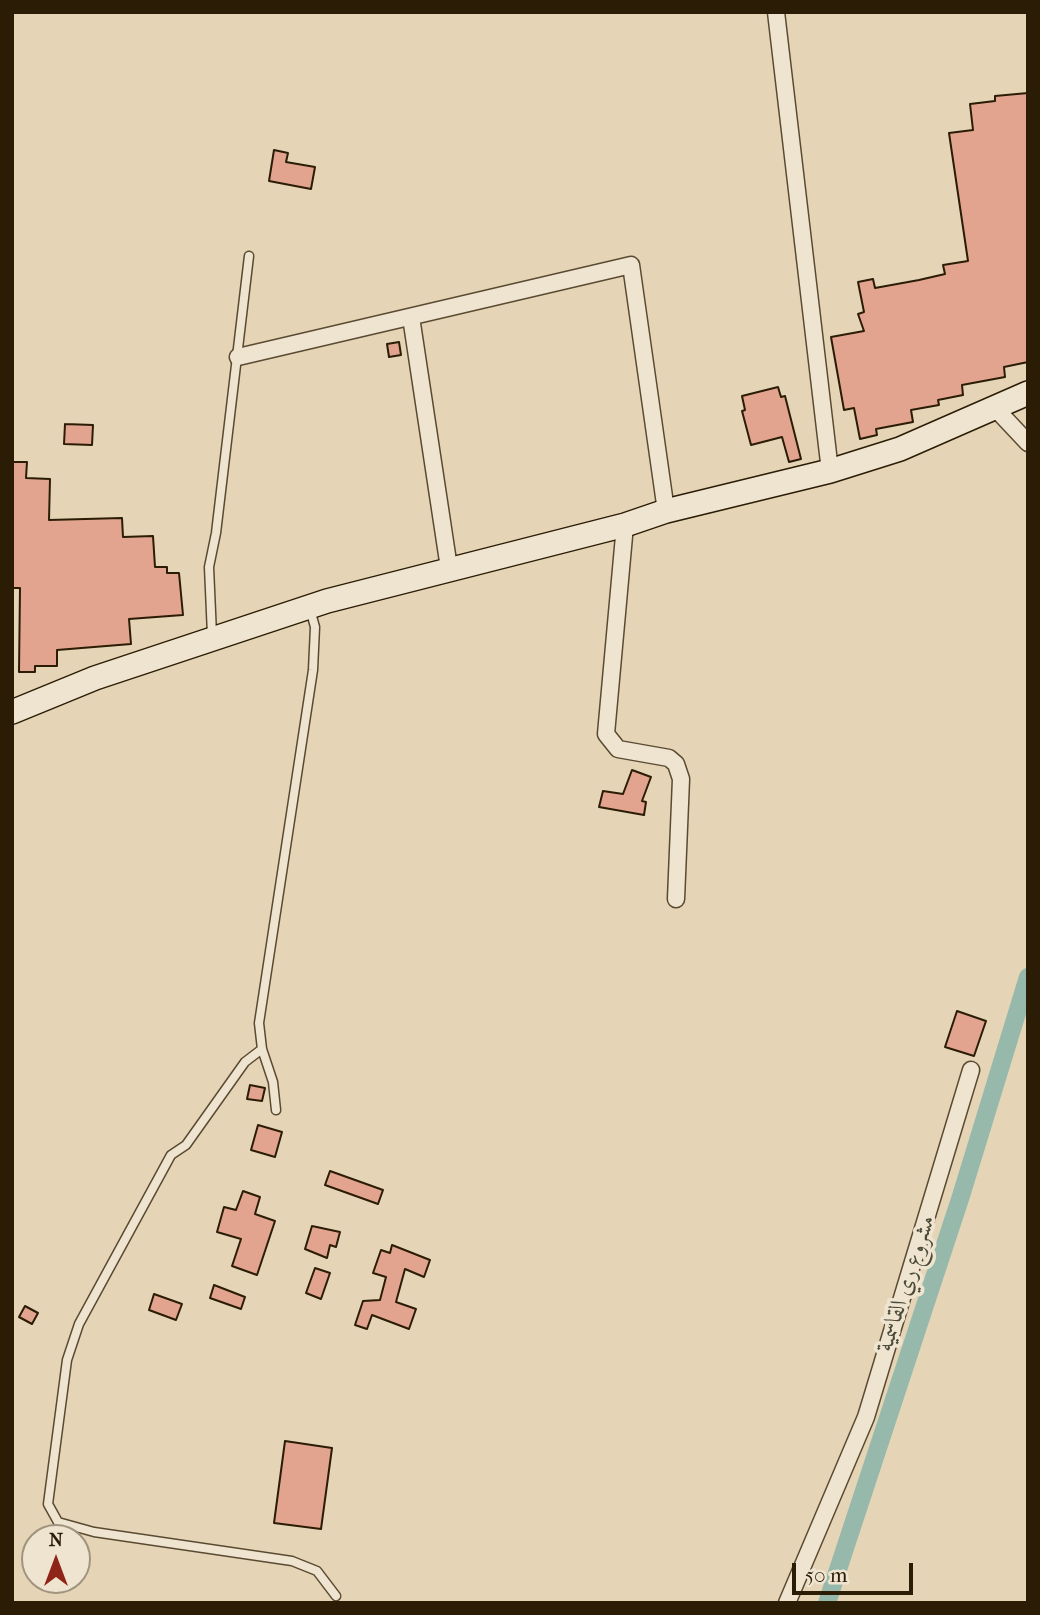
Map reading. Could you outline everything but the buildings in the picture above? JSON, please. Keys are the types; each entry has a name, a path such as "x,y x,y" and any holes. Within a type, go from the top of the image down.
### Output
{"main road":[{"path":"12,712 95,678 310,607 449,568 625,525 666,511 830,471 900,450 1028,393"}],"street":[{"path":"776,12 830,471"},
{"path":"238,357 631,265 666,511"},
{"path":"411,317 449,568"},
{"path":"996,409 1028,443"},
{"path":"625,525 606,734 618,749 669,758 677,764 681,779 677,899"},
{"path":"787,1603 866,1417 971,1070"}],"lane":[{"path":"212,639 209,567 216,533 250,256"},
{"path":"276,1110 274,1082 262,1049 259,1023 313,670 315,627 310,607"},
{"path":"262,1049 245,1062 186,1145 171,1156 79,1324 67,1360 48,1504 58,1522 94,1532 292,1561 317,1571 336,1596"}],"waterway":[{"name":"مشروع ري القاسمية","path":"827,1603 961,1196 1028,977"}]}
